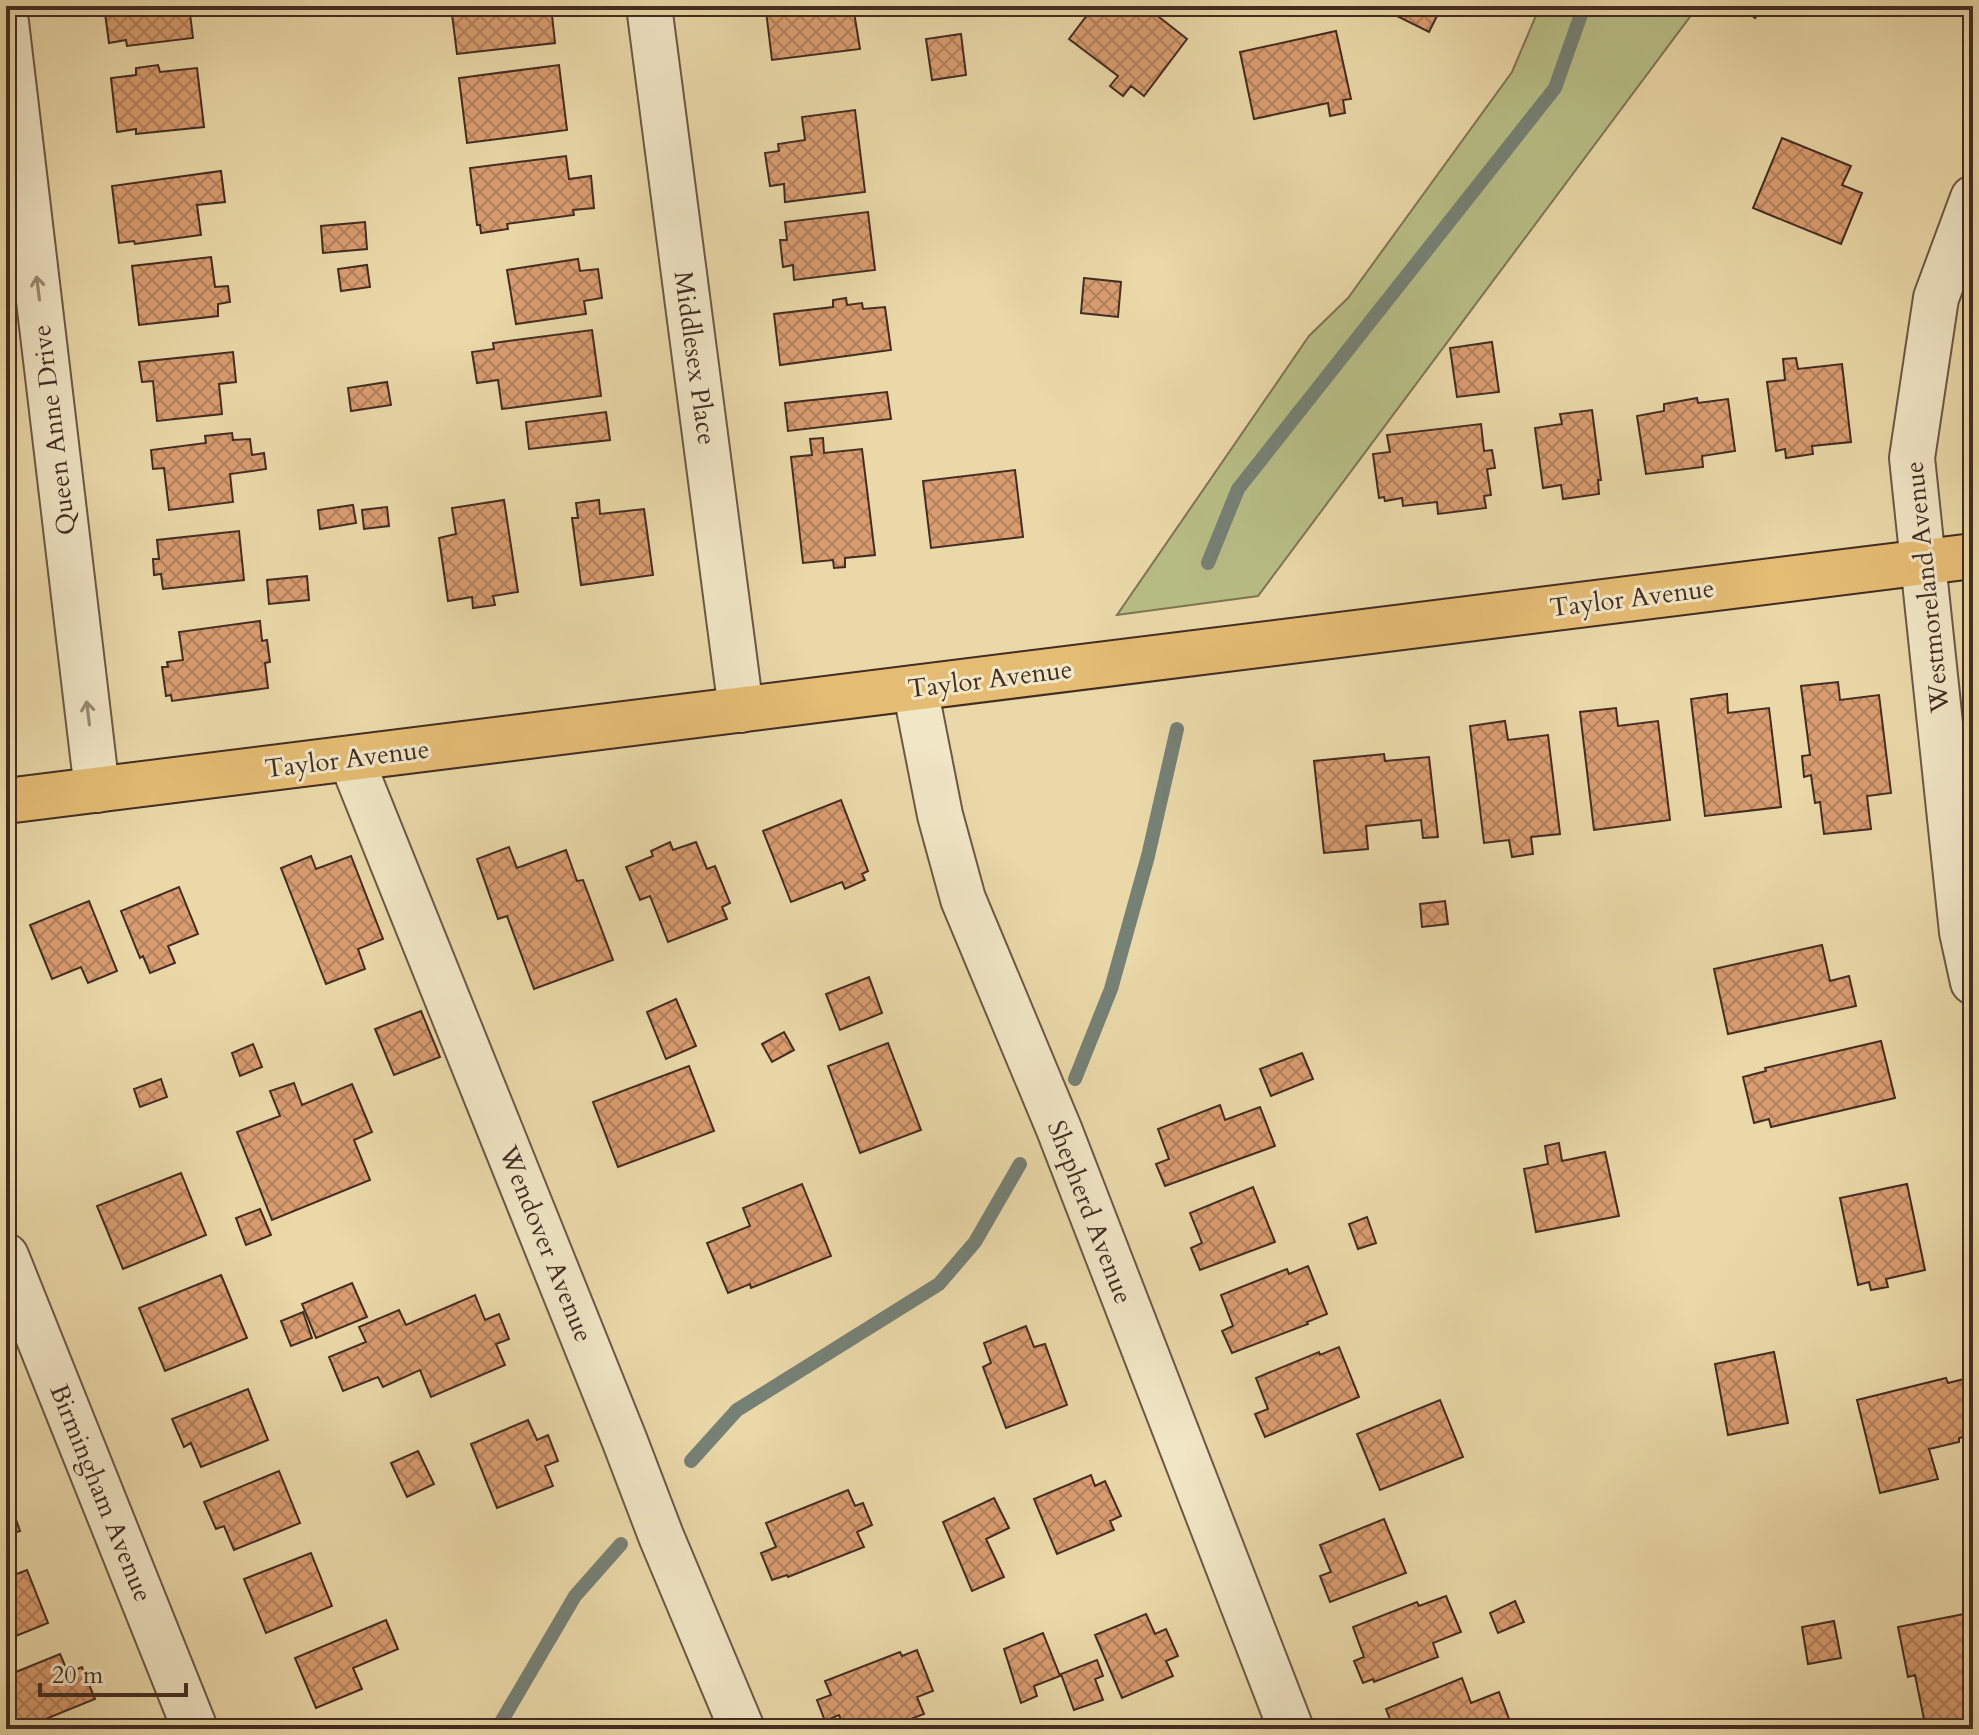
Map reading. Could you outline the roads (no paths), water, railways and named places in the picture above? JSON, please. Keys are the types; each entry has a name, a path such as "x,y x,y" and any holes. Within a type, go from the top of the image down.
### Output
{"main road":[{"name":"Taylor Avenue","path":"6,801 1973,556"}],"street":[{"name":"Middlesex Place","path":"649,6 741,710"},
{"name":"Queen Anne Drive","path":"6,22 14,161 97,790"},
{"name":"Westmoreland Avenue","path":"1973,198 1936,298 1912,458 1962,932 1973,982"},
{"name":"Shepherd Avenue","path":"915,688 940,815 963,899 1059,1129 1291,1729"},
{"name":"Wendover Avenue","path":"351,759 664,1545 742,1729"},
{"name":"Birmingham Avenue","path":"6,1256 195,1729"}],"waterway":[{"path":"1208,563 1238,489 1555,88 1584,6"},
{"path":"1075,1079 1111,989 1148,856 1177,729"},
{"path":"691,1461 737,1410 939,1284 975,1242 1020,1164"},
{"path":"497,1729 575,1596 621,1544"}]}
